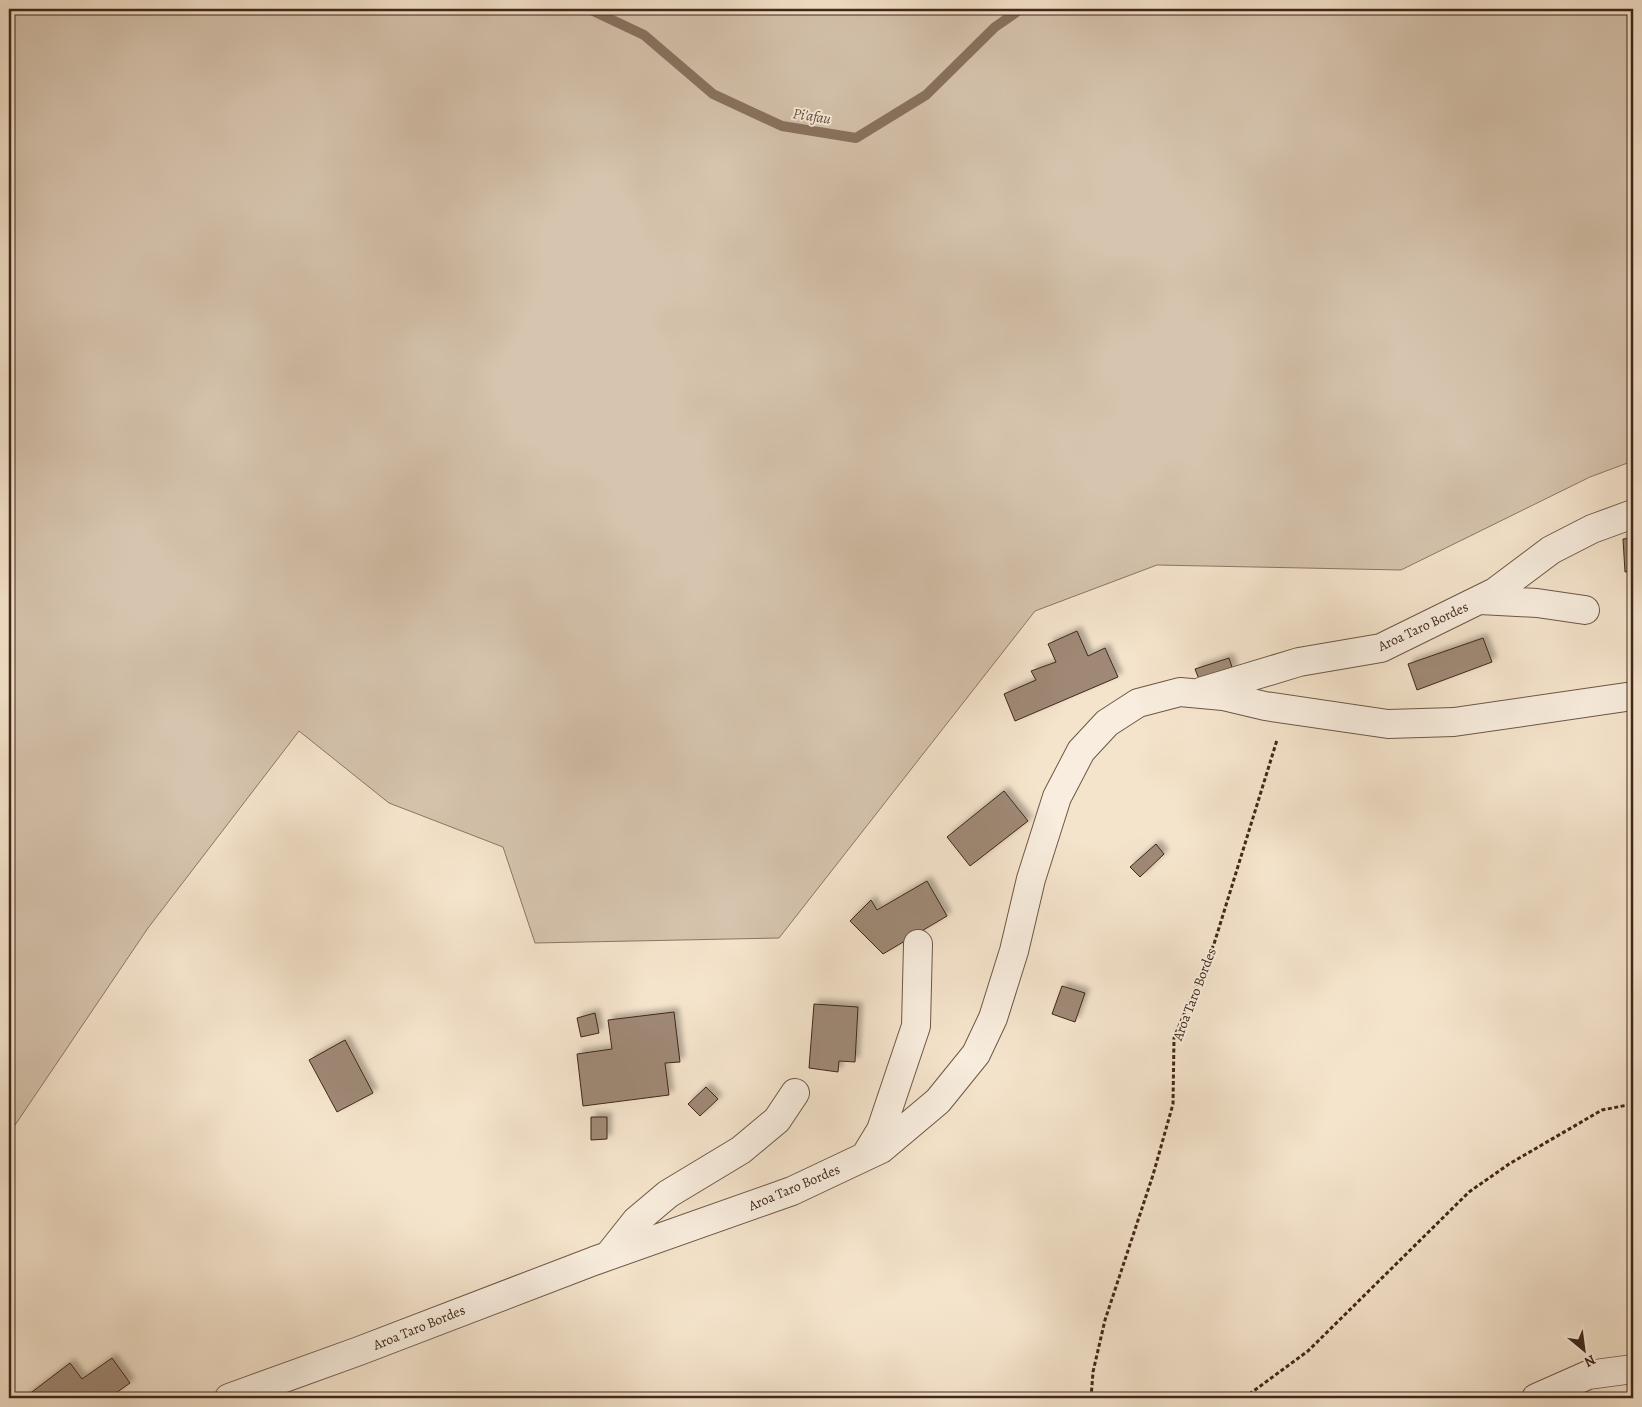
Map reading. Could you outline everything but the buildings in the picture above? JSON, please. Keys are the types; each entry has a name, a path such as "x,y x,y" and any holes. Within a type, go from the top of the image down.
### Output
{"street":[{"name":"Aroa Taro Bordes","path":"1194,693 1299,662 1381,648 1480,600 1551,550 1592,529 1633,514"},
{"path":"1480,600 1537,602 1585,610"},
{"name":"Aroa Taro Bordes","path":"229,1398 360,1351 476,1304 609,1255 792,1191 881,1149 938,1101 976,1054 992,1018 1009,968 1031,879 1057,797 1081,751 1107,723 1138,703 1180,692 1194,693 1388,724 1454,722 1633,696"},
{"path":"865,1157 881,1130 916,1026 918,944"},
{"path":"609,1255 636,1222 668,1194 742,1150 777,1120 795,1093"},
{"path":"1536,1398 1588,1375 1633,1369"}],"path":[{"name":"Aroa Taro Bordes","path":"1091,1398 1093,1372 1105,1320 1153,1174 1173,1104 1174,1038 1214,944 1287,709"},
{"path":"1244,1398 1308,1351 1469,1192 1509,1164 1582,1124 1602,1110 1633,1104"},
{"path":"1490,1398 1503,1394 1510,1398"}],"shaded area":[{"path":"9,9 1633,9 1633,461 1590,477 1401,570 1157,565 1035,611 779,938 535,943 503,847 389,803 299,731 148,928 9,1134"}],"waterway":[{"name":"Pi'afau","path":"589,9 644,35 713,94 782,126 856,138 926,95 995,27 1021,9"}]}
